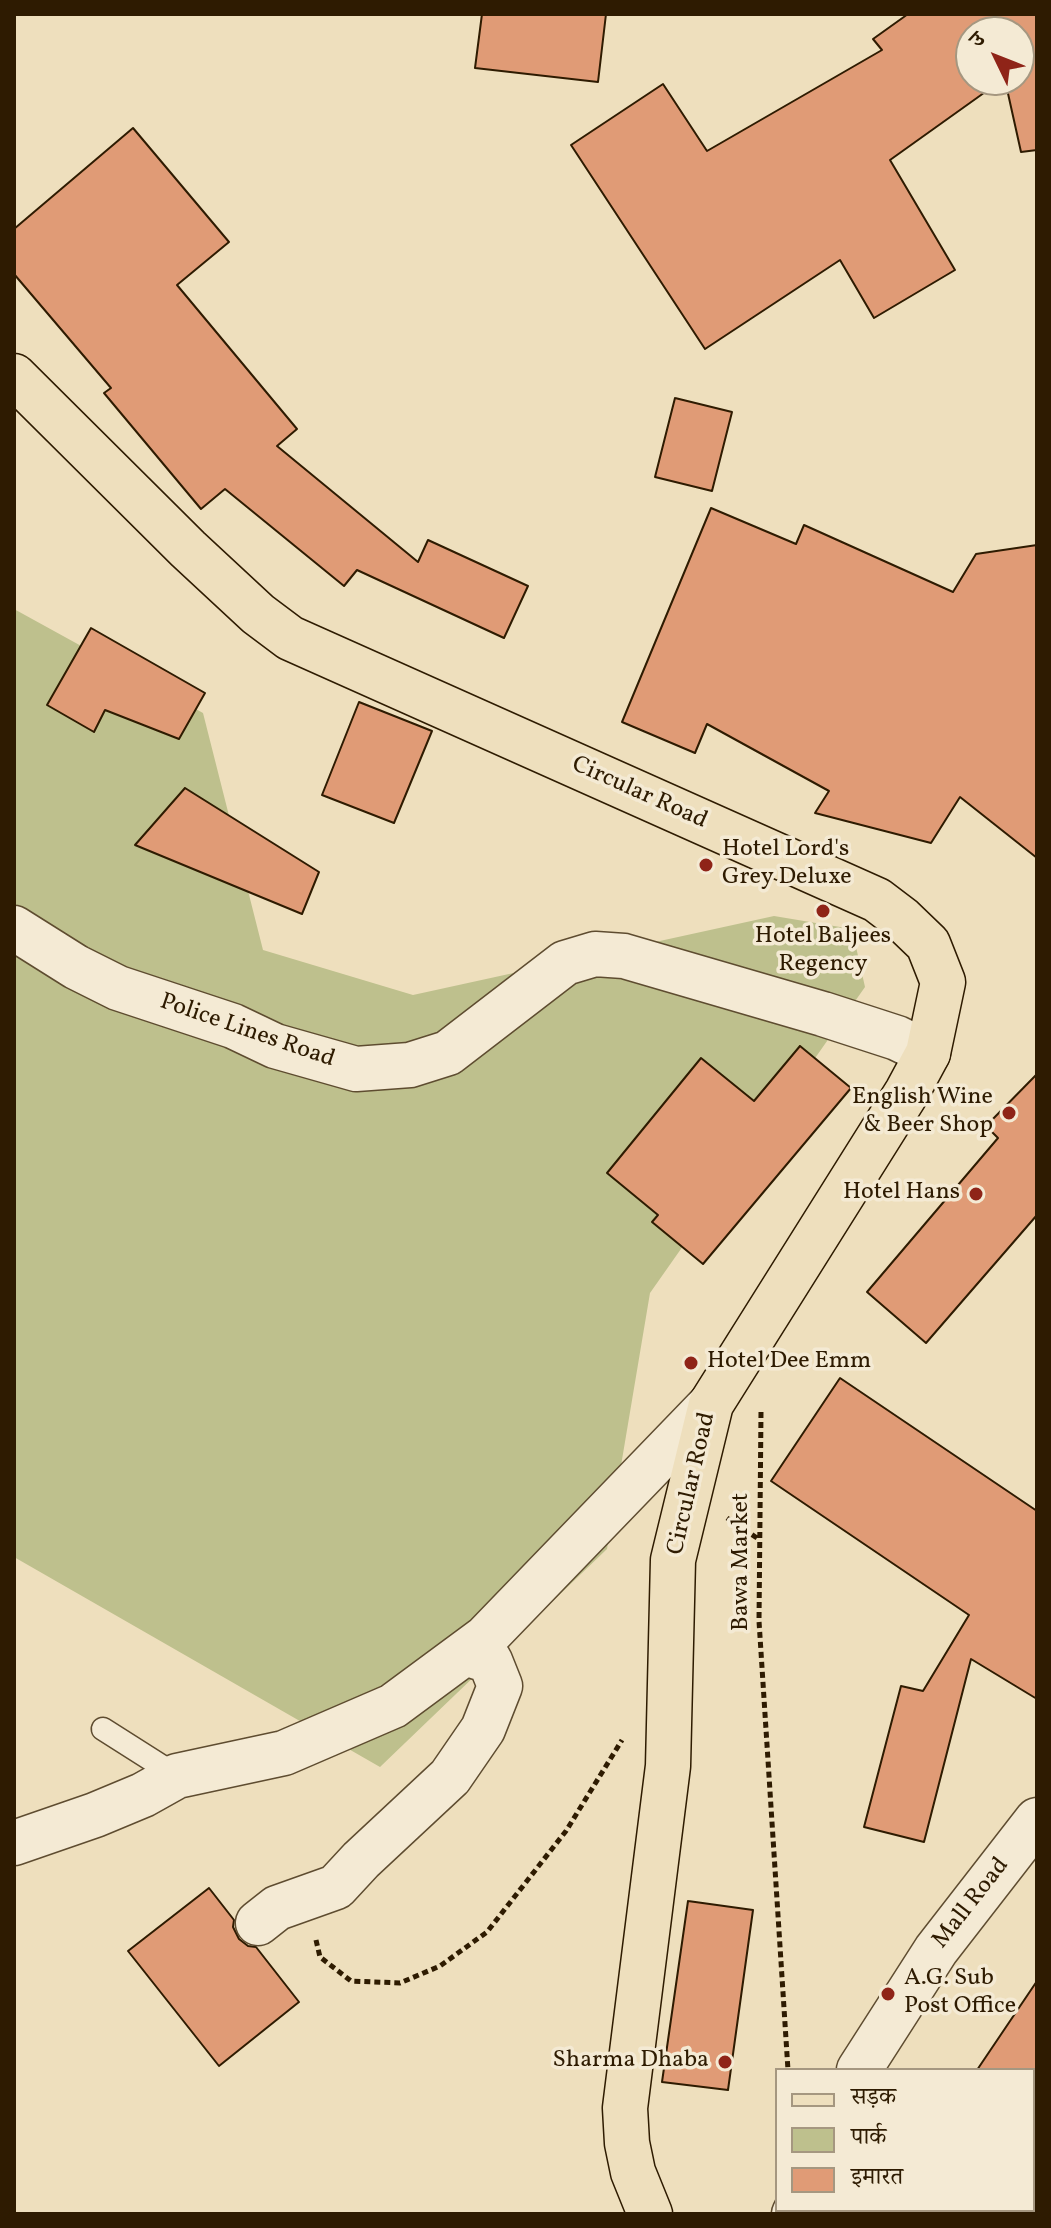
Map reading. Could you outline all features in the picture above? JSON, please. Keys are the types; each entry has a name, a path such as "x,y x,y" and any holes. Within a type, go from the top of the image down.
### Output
{"main road":[{"name":"Circular Road","path":"14,376 188,549 258,614 290,638 864,894 902,919 928,944 943,982 928,1053 711,1404 673,1560 668,1766 625,2108 633,2172 650,2214"}],"street":[{"name":"Police Lines Road","path":"14,928 76,967 118,988 221,1022 275,1046 356,1069 410,1065 448,1053 565,963 595,954 624,956 823,1014 897,1038 928,1053"},
{"path":"14,1843 95,1815 143,1795 177,1776 284,1753 393,1706 496,1627 711,1404"},
{"path":"258,1923 277,1908 306,1895 336,1887 450,1777 483,1729 500,1686 490,1661 465,1653"},
{"name":"Mall Road","path":"860,2068 936,1950 1037,1820"}],"lane":[{"path":"103,1729 177,1776"}],"path":[{"name":"Bawa Market","path":"762,1409 759,1621 788,2068"},
{"path":"336,1887 312,1921 320,1957 351,1981 400,1983 440,1966 487,1932 566,1831 623,1738"}],"green space":[{"path":"14,609 203,713 263,950 413,995 774,916 852,929 865,987 650,1293 607,1549 380,1767 14,1557"}],"building":[{"path":"482,14 606,14 598,82 475,68"},
{"path":"908,14 1037,14 1037,150 1021,152 1009,96 1035,96 1035,16 955,16 955,96 980,96 890,160 955,270 874,318 840,260 705,349 571,145 663,84 707,151 882,50 873,39"},
{"path":"133,128 229,242 177,285 297,429 277,446 418,562 428,540 528,586 504,638 357,570 344,586 225,489 201,509 104,393 111,388 14,274 14,229"},
{"path":"675,398 732,412 712,491 655,477"},
{"path":"711,508 796,544 804,525 953,592 976,554 1037,545 1037,858 960,797 931,843 815,813 829,791 707,724 695,753 622,722"},
{"path":"91,628 205,693 179,739 105,710 94,732 47,705"},
{"path":"359,702 432,731 394,823 322,795"},
{"path":"185,788 319,872 302,914 135,845"},
{"path":"800,1046 851,1088 703,1264 652,1222 658,1215 607,1173 701,1058 754,1101"},
{"path":"1037,1074 1037,1215 926,1343 867,1292 998,1138 986,1126"},
{"path":"840,1378 1037,1511 1037,1699 971,1659 924,1842 864,1827 901,1686 923,1691 969,1615 771,1481"},
{"path":"209,1888 234,1920 233,1927 239,1939 248,1946 256,1947 299,2002 219,2066 128,1951"},
{"path":"688,1901 753,1910 728,2090 662,2082"},
{"path":"1037,1981 1037,2070 978,2068"}],"place":[{"name":"Hotel Lord's Grey Deluxe","path":"706,865"},
{"name":"Hotel Baljees Regency","path":"823,911"},
{"name":"English Wine & Beer Shop","path":"1009,1113"},
{"name":"Hotel Hans","path":"976,1194"},
{"name":"Hotel Dee Emm","path":"691,1363"},
{"name":"A.G. Sub Post Office","path":"888,1994"},
{"name":"Sharma Dhaba","path":"725,2062"}]}
